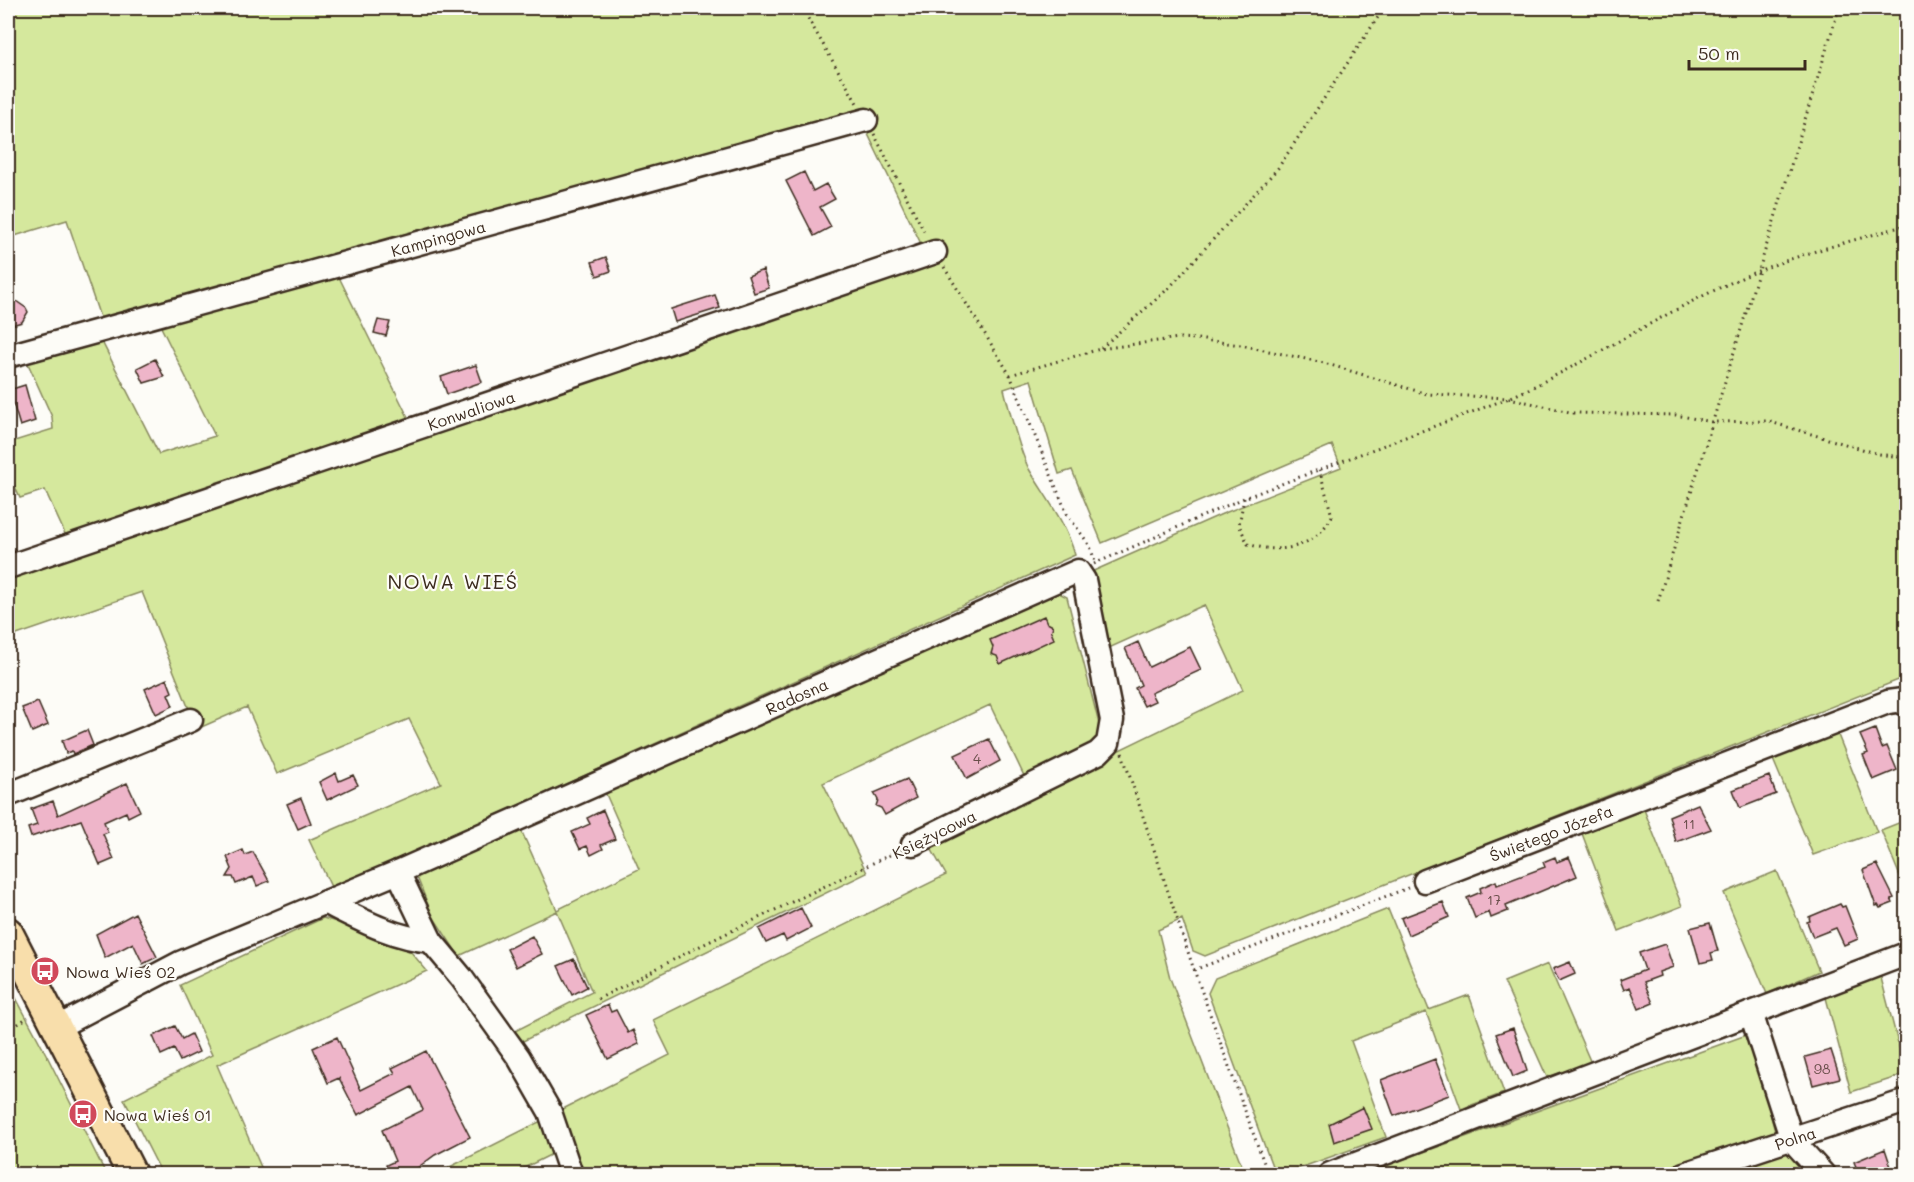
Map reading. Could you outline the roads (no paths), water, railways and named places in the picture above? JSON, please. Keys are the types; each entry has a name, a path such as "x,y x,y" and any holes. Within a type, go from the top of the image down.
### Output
{"main road":[{"path":"8,932 132,1174"}],"street":[{"name":"Kampingowa","path":"8,356 866,120"},
{"name":"Konwaliowa","path":"8,567 935,252"},
{"name":"Księżycowa","path":"913,844 1098,753 1108,743 1112,720 1084,579 1087,567"},
{"name":"Radosna","path":"56,1028 180,963 398,872 1087,567"},
{"name":"Świętego Józefa","path":"1425,881 1888,702 1903,700 1906,705"},
{"path":"8,795 191,720"},
{"path":"398,872 431,941 461,977 519,1058 550,1112 571,1174"},
{"path":"325,902 366,923 409,939 431,941"},
{"path":"1330,1174 1906,954"},
{"path":"1750,1013 1792,1140 1823,1174"},
{"name":"Polna","path":"1684,1174 1906,1101"}],"place":[{"name":"Nowa Wieś 02","path":"45,971"},
{"name":"Nowa Wieś 01","path":"83,1114"}],"district":[{"name":"NOWA WIEŚ","path":"453,581"}]}
